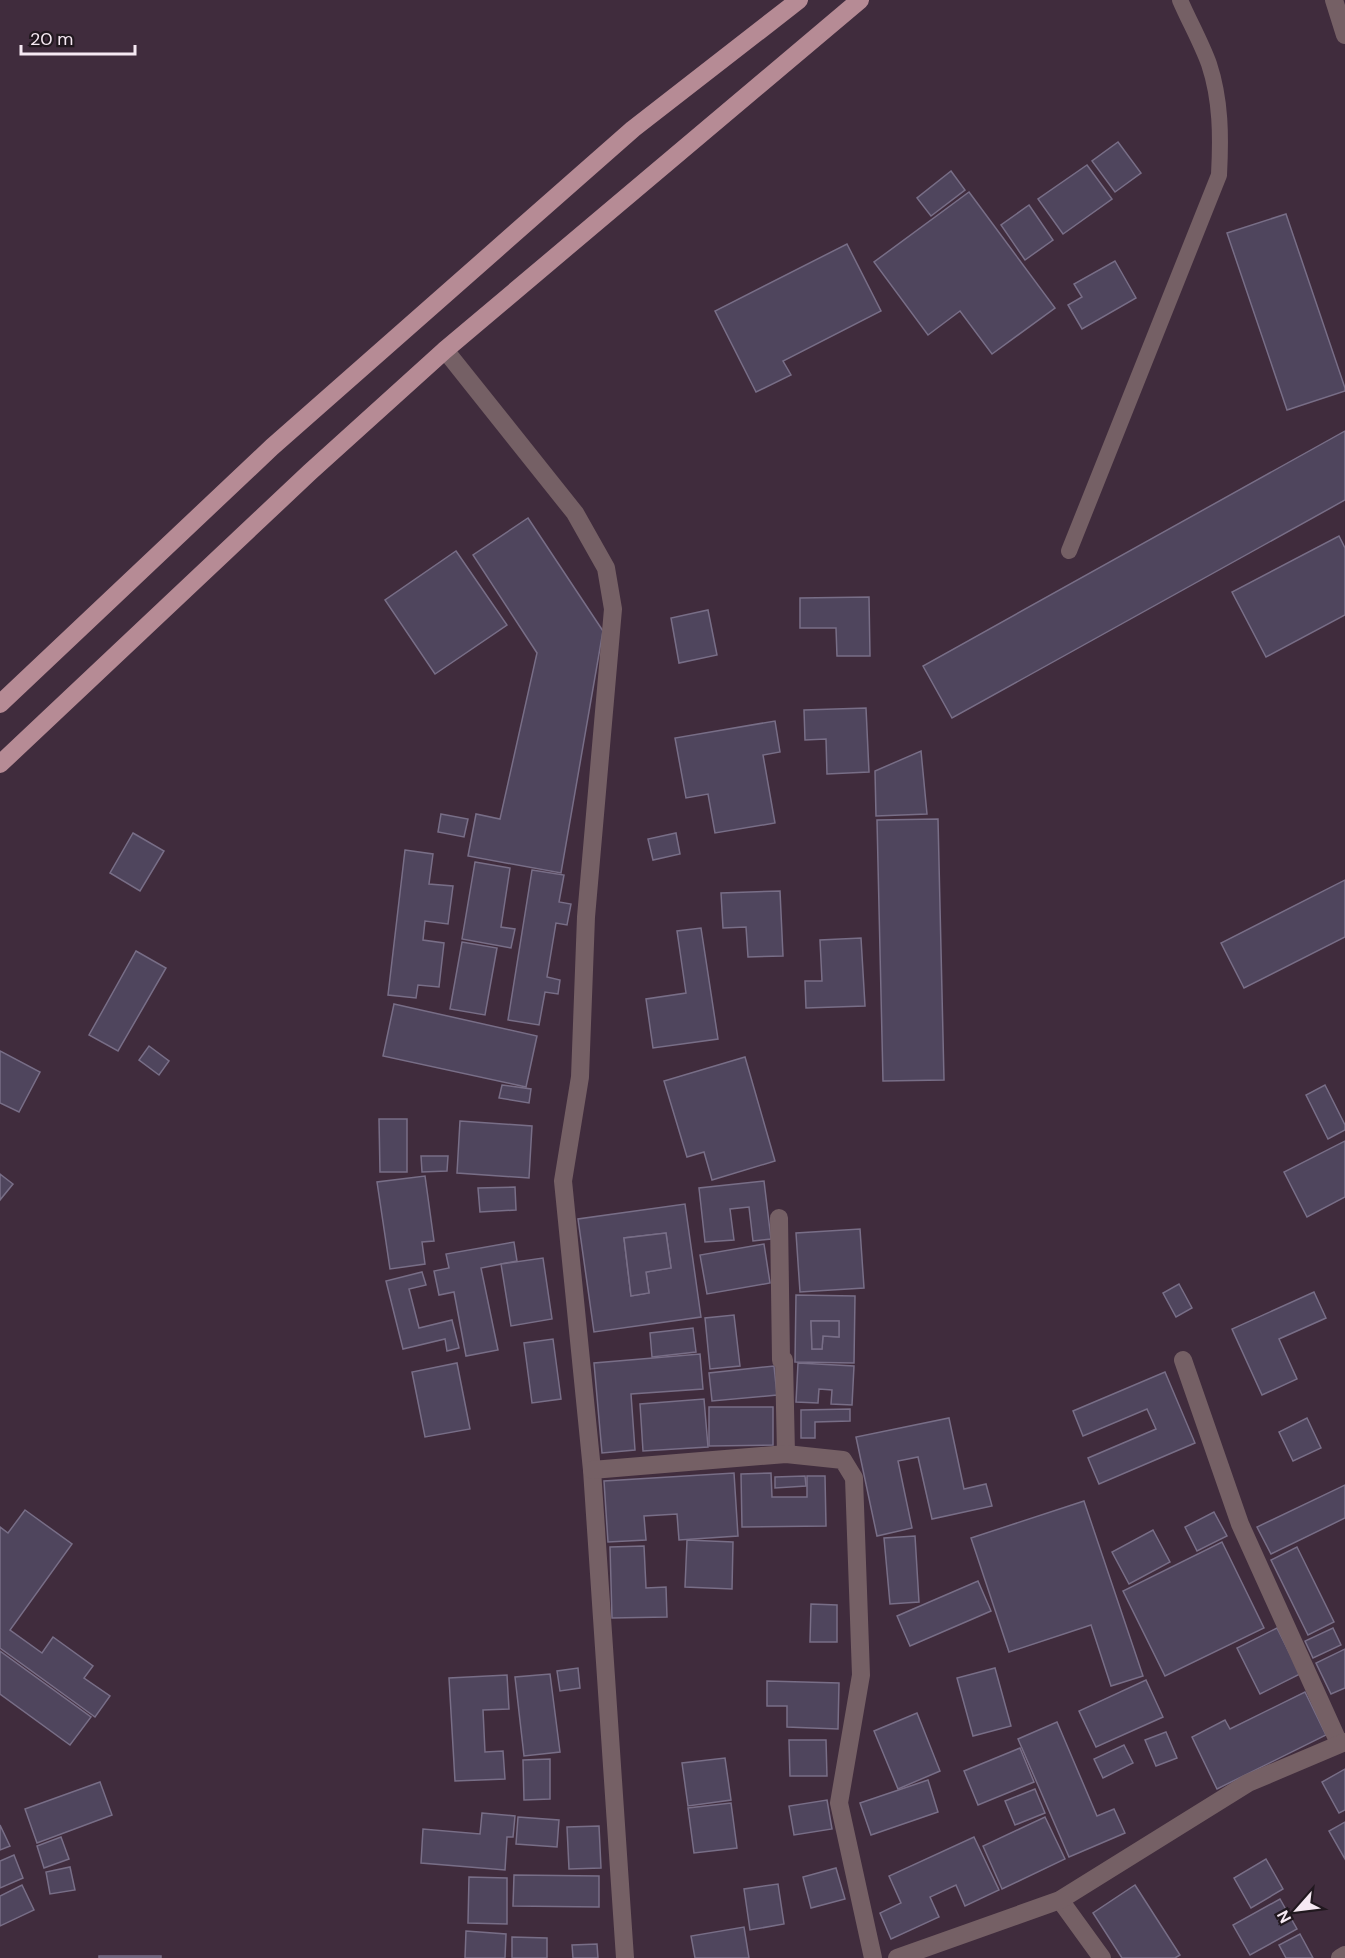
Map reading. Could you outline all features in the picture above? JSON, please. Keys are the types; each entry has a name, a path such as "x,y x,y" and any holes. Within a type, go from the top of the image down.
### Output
{"main road":[{"path":"0,704 272,447 633,129 799,0"},
{"path":"0,764 310,471 445,350 860,0"}],"street":[{"path":"1334,0 1345,35"},
{"path":"445,350 575,513 606,568 613,609 586,917 580,1077 563,1181 592,1470 625,1958"},
{"path":"779,1218 781,1360 784,1360 786,1454"},
{"path":"897,1958 1060,1900 1248,1783 1342,1742 1240,1524 1183,1360"},
{"path":"592,1470 786,1454 843,1460 854,1478 861,1674 839,1803 873,1958"},
{"path":"1060,1900 1102,1958"},
{"path":"1340,1958 1345,1955"}],"lane":[{"path":"1069,551 1219,175 1221,138 1218,104 1209,64 1180,0"}],"building":[{"path":"1118,142 1141,173 1115,192 1092,161"},
{"path":"1087,165 1112,199 1063,234 1038,199"},
{"path":"951,171 965,190 931,216 917,198"},
{"path":"969,192 1055,308 992,354 960,311 928,335 874,262"},
{"path":"1029,205 1053,240 1025,260 1001,225"},
{"path":"1286,214 1345,388 1345,391 1287,410 1227,233"},
{"path":"847,244 881,311 783,361 791,375 756,392 715,311"},
{"path":"1115,261 1136,298 1082,329 1068,305 1082,297 1074,284"},
{"path":"1345,431 1345,500 952,718 923,666"},
{"path":"528,518 603,631 561,873 468,856 476,814 500,819 537,653 473,555"},
{"path":"1339,536 1345,548 1345,615 1266,657 1232,592"},
{"path":"456,551 507,625 435,674 385,600"},
{"path":"869,597 870,656 837,656 836,628 800,628 800,598"},
{"path":"708,610 717,655 679,663 671,618"},
{"path":"866,708 869,772 827,774 826,739 805,740 804,710"},
{"path":"775,721 780,752 763,755 775,823 715,833 708,794 686,798 675,738"},
{"path":"921,751 927,814 876,816 875,771"},
{"path":"441,814 468,819 464,837 438,832"},
{"path":"938,819 944,1080 883,1081 877,820"},
{"path":"133,833 164,851 140,891 110,873"},
{"path":"676,833 680,854 653,860 648,839"},
{"path":"405,850 433,854 429,884 453,886 448,924 425,921 423,940 444,943 439,987 418,985 416,998 388,995"},
{"path":"475,862 510,868 501,927 515,929 511,948 462,939"},
{"path":"532,870 564,875 559,902 571,904 567,925 556,923 547,977 560,980 558,994 545,992 539,1025 508,1020"},
{"path":"1345,880 1345,937 1244,988 1221,943"},
{"path":"780,891 783,956 748,957 746,927 723,928 721,893"},
{"path":"701,928 718,1039 653,1048 646,999 686,993 677,931"},
{"path":"861,938 865,1006 806,1008 805,981 822,981 820,940"},
{"path":"462,942 497,948 485,1015 450,1009"},
{"path":"136,951 166,968 118,1051 89,1035"},
{"path":"394,1004 537,1036 526,1087 383,1056"},
{"path":"149,1046 169,1061 159,1075 139,1060"},
{"path":"0,1051 40,1072 19,1112 0,1103"},
{"path":"745,1057 775,1161 712,1180 704,1152 687,1157 664,1081"},
{"path":"502,1085 531,1089 529,1103 499,1098"},
{"path":"1325,1085 1345,1125 1345,1130 1328,1139 1306,1095"},
{"path":"379,1119 407,1119 407,1172 380,1172"},
{"path":"460,1121 532,1126 529,1178 457,1173"},
{"path":"1345,1141 1345,1197 1307,1217 1284,1172"},
{"path":"421,1156 448,1156 447,1171 422,1172"},
{"path":"0,1174 13,1184 0,1200"},
{"path":"425,1176 434,1241 422,1242 425,1264 390,1269 377,1182"},
{"path":"764,1181 771,1239 753,1241 749,1207 730,1209 734,1240 705,1242 699,1188"},
{"path":"515,1187 516,1210 480,1212 478,1188"},
{"path":"685,1204 701,1317 594,1332 578,1219","holes":["666,1233 671,1268 646,1272 649,1293 631,1296 624,1238"]},
{"path":"860,1229 864,1288 800,1292 796,1233"},
{"path":"666,1233 671,1268 646,1272 649,1293 631,1296 624,1238"},
{"path":"514,1242 517,1261 481,1268 498,1350 466,1356 454,1292 439,1295 434,1271 449,1268 446,1254"},
{"path":"764,1244 770,1283 707,1294 700,1255"},
{"path":"543,1258 552,1319 511,1326 501,1264"},
{"path":"422,1272 426,1285 409,1289 419,1328 452,1320 459,1348 447,1351 445,1339 403,1349 386,1281"},
{"path":"1179,1284 1192,1308 1176,1317 1163,1293"},
{"path":"1314,1292 1326,1318 1279,1339 1297,1379 1262,1395 1232,1329"},
{"path":"796,1295 855,1296 854,1363 795,1362","holes":["811,1321 839,1321 839,1337 823,1336 822,1349 812,1349"]},
{"path":"734,1315 740,1366 710,1369 705,1318"},
{"path":"811,1321 839,1321 839,1337 823,1336 822,1349 812,1349"},
{"path":"693,1328 696,1352 652,1357 650,1333"},
{"path":"553,1339 561,1399 532,1403 524,1343"},
{"path":"700,1354 703,1389 631,1394 635,1450 602,1453 594,1363"},
{"path":"457,1363 470,1429 425,1437 412,1372"},
{"path":"798,1363 854,1366 852,1405 831,1404 832,1390 819,1389 818,1403 796,1402"},
{"path":"774,1366 777,1395 712,1401 709,1373"},
{"path":"1165,1372 1195,1443 1099,1484 1088,1458 1156,1429 1147,1409 1083,1436 1073,1411"},
{"path":"704,1399 708,1447 643,1451 640,1404"},
{"path":"709,1407 773,1407 773,1445 709,1446"},
{"path":"850,1409 850,1421 815,1422 815,1438 801,1438 801,1410"},
{"path":"949,1418 964,1489 986,1484 992,1506 932,1519 918,1457 898,1461 912,1528 877,1536 856,1437"},
{"path":"1307,1418 1321,1448 1293,1461 1279,1432"},
{"path":"734,1473 738,1536 679,1540 677,1514 644,1516 646,1540 608,1542 604,1481"},
{"path":"771,1473 772,1497 807,1497 807,1476 825,1476 826,1526 742,1527 741,1474"},
{"path":"805,1476 806,1486 775,1488 775,1477"},
{"path":"1345,1485 1345,1518 1271,1554 1257,1527"},
{"path":"1084,1501 1143,1676 1111,1686 1091,1625 1009,1652 971,1538"},
{"path":"25,1510 72,1544 10,1630 42,1653 53,1637 93,1666 84,1678 110,1696 95,1717 0,1648 0,1527 8,1533"},
{"path":"1214,1512 1227,1536 1197,1551 1185,1527"},
{"path":"1153,1530 1170,1562 1129,1584 1112,1552"},
{"path":"915,1536 919,1602 890,1604 884,1538"},
{"path":"687,1540 733,1542 732,1589 685,1587"},
{"path":"1222,1542 1264,1628 1165,1676 1123,1591"},
{"path":"644,1546 646,1588 666,1587 667,1617 612,1618 610,1547"},
{"path":"1297,1547 1334,1622 1308,1635 1271,1560"},
{"path":"978,1581 991,1611 910,1646 897,1616"},
{"path":"811,1604 837,1605 837,1642 810,1642"},
{"path":"1277,1628 1300,1674 1260,1694 1237,1648"},
{"path":"1333,1628 1341,1645 1313,1658 1305,1641"},
{"path":"1345,1649 1345,1688 1331,1694 1316,1663"},
{"path":"0,1651 91,1717 70,1745 0,1694"},
{"path":"578,1668 580,1688 560,1691 557,1671"},
{"path":"995,1668 1011,1726 973,1736 957,1678"},
{"path":"550,1674 560,1752 524,1756 515,1677"},
{"path":"507,1675 509,1709 483,1710 485,1752 503,1751 505,1779 455,1781 449,1678"},
{"path":"1146,1680 1163,1717 1096,1747 1079,1711"},
{"path":"767,1681 839,1683 838,1729 787,1727 787,1706 767,1706"},
{"path":"1305,1692 1326,1735 1217,1789 1192,1737 1225,1720 1230,1729"},
{"path":"917,1713 940,1771 898,1789 874,1731"},
{"path":"1057,1722 1097,1816 1114,1809 1125,1833 1069,1857 1018,1739"},
{"path":"1166,1732 1177,1758 1156,1766 1145,1740"},
{"path":"789,1740 826,1740 827,1776 790,1776"},
{"path":"1124,1745 1133,1763 1103,1778 1094,1759"},
{"path":"1020,1748 1034,1782 978,1805 964,1771"},
{"path":"725,1758 731,1800 688,1806 682,1763"},
{"path":"550,1759 550,1799 524,1800 523,1760"},
{"path":"1345,1769 1345,1810 1339,1813 1322,1782"},
{"path":"928,1780 938,1812 871,1835 860,1803"},
{"path":"100,1782 112,1815 37,1843 25,1809"},
{"path":"1035,1789 1045,1813 1015,1825 1005,1801"},
{"path":"827,1800 832,1829 794,1835 789,1806"},
{"path":"731,1803 737,1848 694,1853 688,1808"},
{"path":"482,1813 515,1816 513,1837 507,1837 505,1870 421,1863 423,1829 480,1834"},
{"path":"518,1817 559,1820 557,1847 516,1844"},
{"path":"1045,1817 1065,1859 1002,1889 983,1846"},
{"path":"1345,1822 1345,1859 1329,1831"},
{"path":"0,1825 10,1846 0,1850"},
{"path":"599,1826 601,1868 569,1869 567,1827"},
{"path":"61,1837 69,1859 44,1868 37,1846"},
{"path":"974,1837 999,1890 965,1906 956,1885 930,1897 939,1917 891,1939 880,1913 901,1903 889,1876"},
{"path":"14,1855 23,1878 0,1888 0,1861"},
{"path":"1266,1859 1283,1889 1251,1908 1234,1878"},
{"path":"70,1867 75,1890 50,1894 46,1872"},
{"path":"836,1868 845,1899 811,1908 803,1877"},
{"path":"514,1875 599,1876 599,1907 513,1906"},
{"path":"469,1877 507,1878 507,1924 468,1923"},
{"path":"778,1884 784,1924 750,1930 744,1889"},
{"path":"22,1885 34,1910 0,1926 0,1896"},
{"path":"1135,1885 1180,1955 1175,1958 1122,1958 1093,1913"},
{"path":"1280,1899 1297,1929 1250,1955 1233,1925"},
{"path":"744,1927 749,1958 695,1958 691,1936"},
{"path":"466,1931 506,1934 505,1958 465,1958"},
{"path":"1300,1934 1313,1958 1286,1958 1279,1945"},
{"path":"512,1937 547,1938 547,1958 512,1958"},
{"path":"597,1944 598,1958 573,1958 572,1945"},
{"path":"99,1956 161,1956 161,1958 99,1958"}]}
